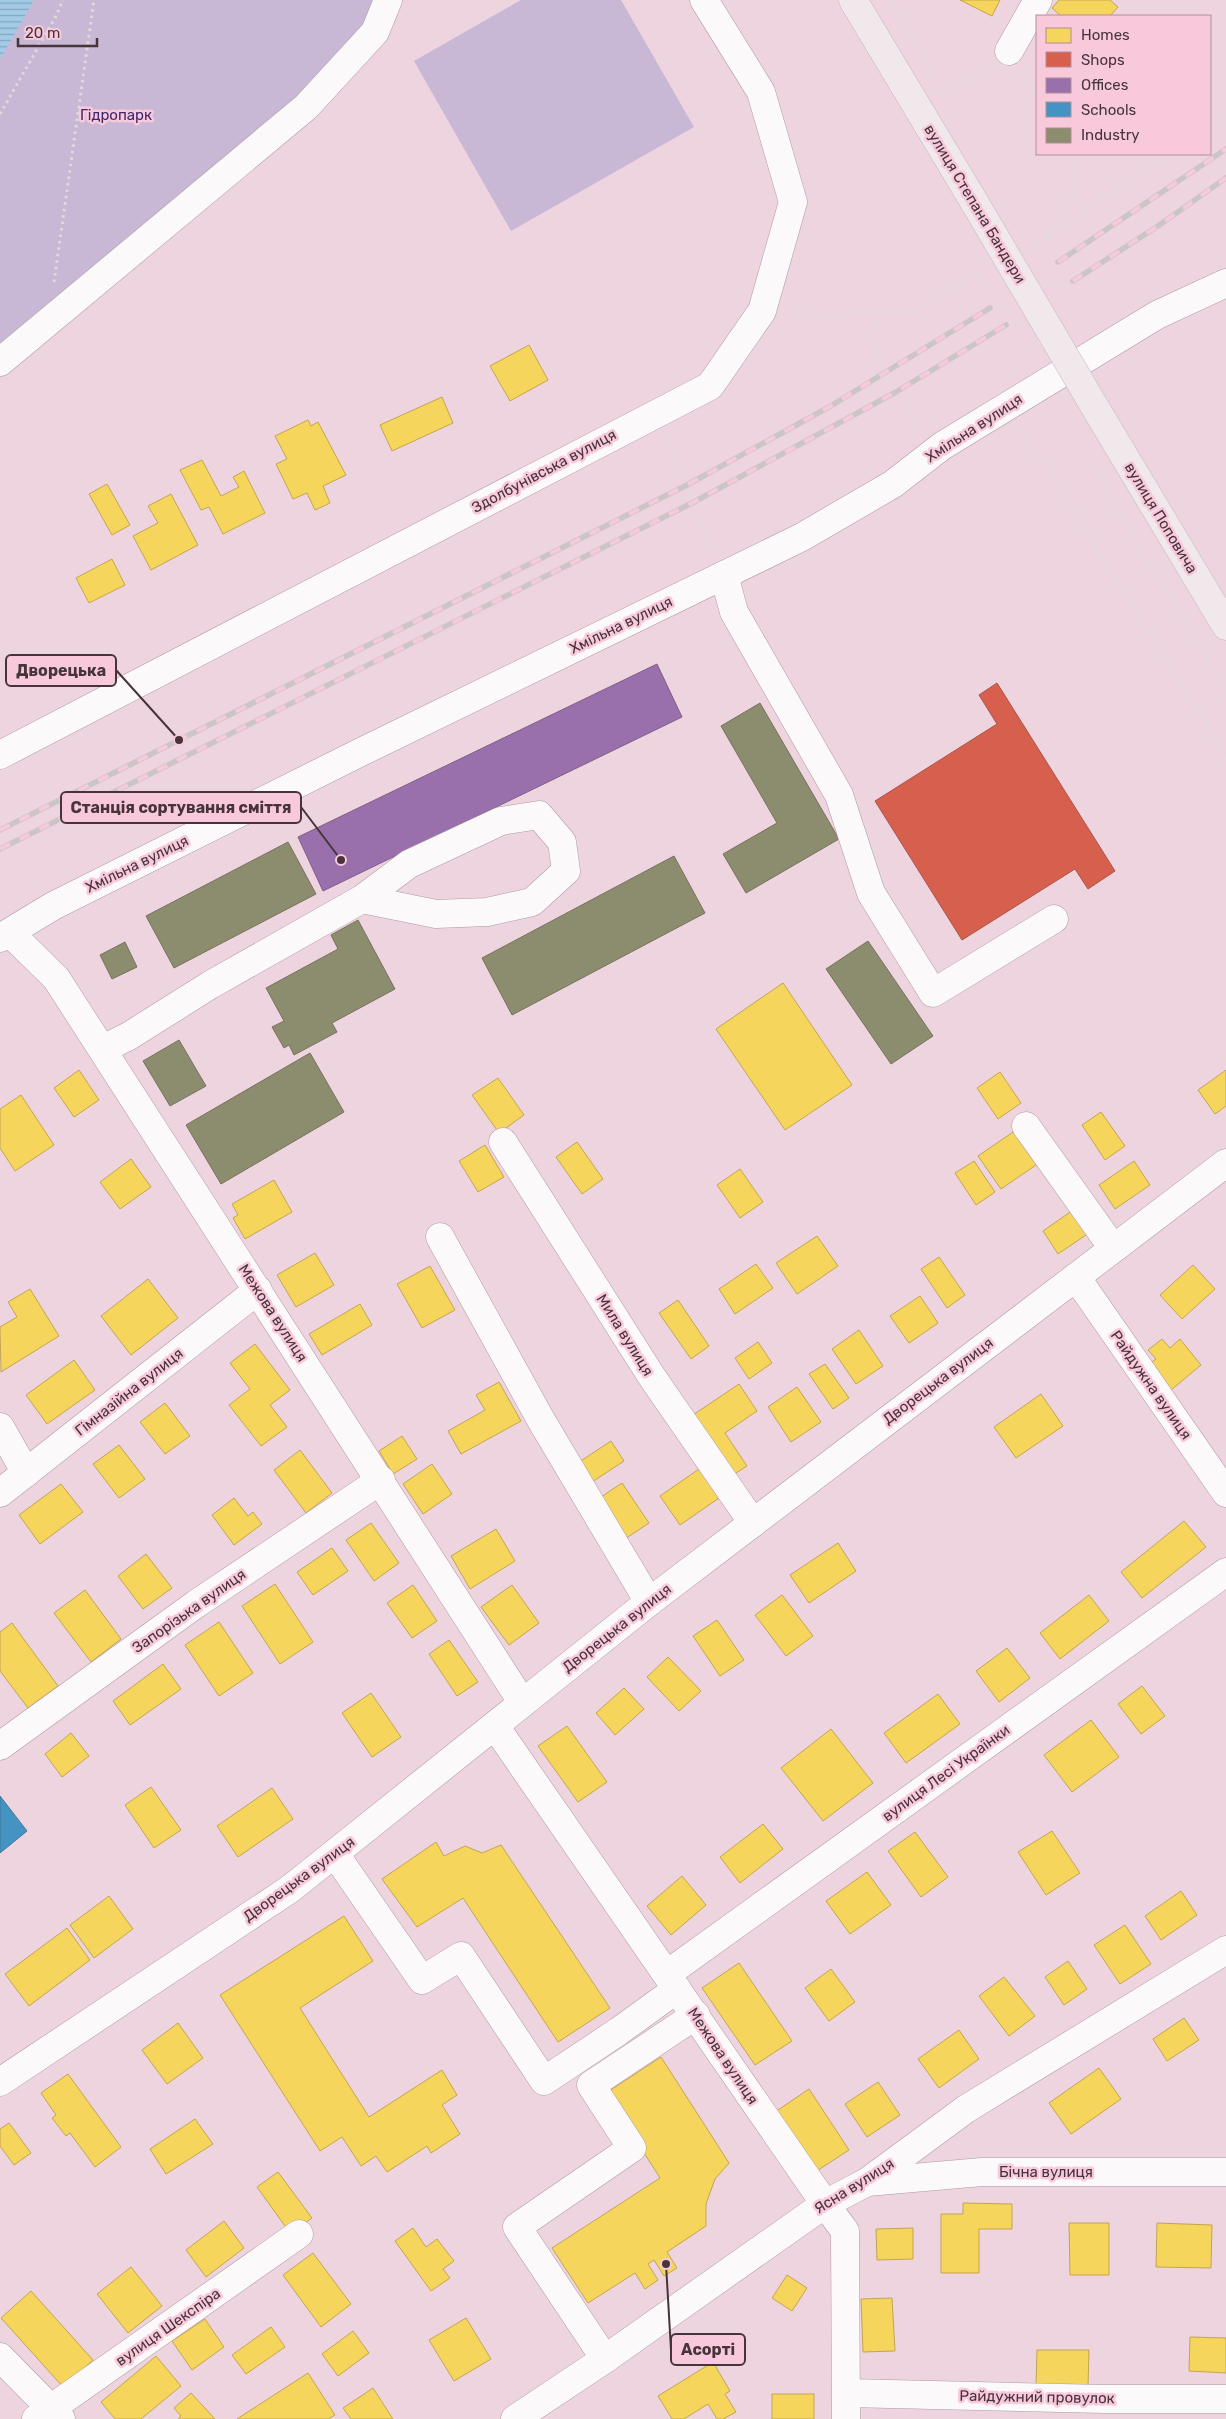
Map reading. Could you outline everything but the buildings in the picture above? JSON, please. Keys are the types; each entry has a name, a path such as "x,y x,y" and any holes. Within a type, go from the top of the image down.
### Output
{"main road":[{"name":"вулиця Степана Бандери","path":"853,0 1096,409"},
{"name":"вулиця Поповича","path":"1096,409 1226,626"}],"street":[{"path":"0,362 306,107 375,32 388,0"},
{"name":"Здолбунівська вулиця","path":"0,755 710,386 762,311 793,202 761,92 704,0"},
{"path":"1001,57 1038,0"},
{"name":"Хмільна вулиця","path":"5,936 53,906 802,537 893,484 933,453 1157,315 1226,283"},
{"path":"724,575 734,612 839,795 871,892 933,993 1054,919"},
{"path":"103,1049 129,1036 210,985 362,899 409,864 501,821 539,815 562,842 566,871 532,902 487,912 436,914 362,899"},
{"name":"Межова вулиця","path":"5,936 56,978 381,1480 522,1702"},
{"path":"1026,1126 1113,1248"},
{"name":"Мила вулиця","path":"503,1142 652,1378 753,1523"},
{"name":"Дворецька вулиця","path":"0,2082 290,1889 649,1602 1226,1163"},
{"path":"440,1237 541,1420 649,1602"},
{"name":"Райдужна вулиця","path":"1076,1277 1226,1493"},
{"name":"Гімназійна вулиця","path":"0,1493 258,1290"},
{"path":"0,1427 26,1473"},
{"name":"Запорізька вулиця","path":"0,1746 196,1604 381,1480"},
{"name":"вулиця Лесі Українки","path":"336,1854 422,1980 461,1956 544,2081 619,2031 672,1981 1226,1572"},
{"name":"Межова вулиця","path":"495,1726 696,2015 824,2204 845,2231 847,2406"},
{"name":"Ясна вулиця","path":"516,2419 605,2359 824,2204 867,2182 966,2109 1226,1950"},
{"path":"605,2359 517,2227 632,2148 591,2085 696,2015"},
{"name":"Бічна вулиця","path":"867,2182 982,2172 1226,2172"},
{"name":"вулиця Шекспіра","path":"49,2416 299,2234"},
{"path":"0,2358 49,2416"},
{"name":"Райдужний провулок","path":"847,2406 1104,2399 1226,2399"}],"path":[{"path":"0,114 56,16 63,0"},
{"path":"49,321 94,0"},
{"path":"942,92 1001,57"},
{"path":"1211,123 1226,113"},
{"path":"1045,238 1074,194 1076,158 1074,155"},
{"path":"874,312 879,365 933,453"},
{"path":"1006,407 1066,499 1226,755"},
{"path":"648,417 672,451 699,515 704,532 724,575"},
{"path":"1098,466 1110,500 1173,600 1226,691"}],"green space":[{"name":"Гідропарк","path":"0,0 388,0 375,32 0,362"},
{"path":"521,0 621,0 694,127 511,231 414,61"}],"water":[{"path":"0,0 34,0 0,59"}],"railway":[{"path":"1058,262 1226,149"},
{"path":"1073,281 1158,226 1226,178"},
{"path":"0,830 687,485 829,407 990,308"},
{"path":"0,849 694,502 896,392 1006,325"}],"place":[{"name":"Дворецька","path":"179,740"},
{"name":"Станція сортування сміття","path":"341,860"},
{"name":"Асорті","path":"666,2264"}]}
